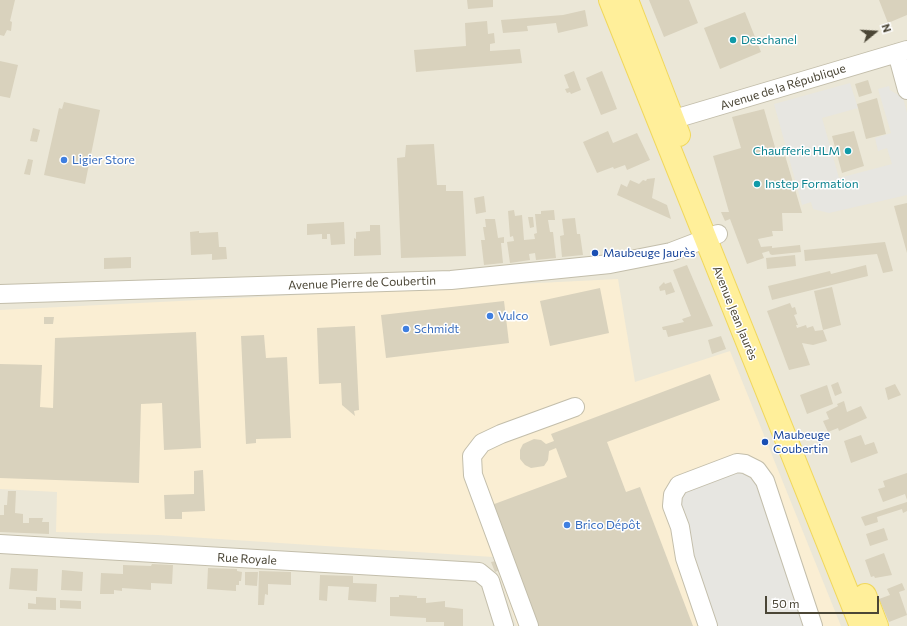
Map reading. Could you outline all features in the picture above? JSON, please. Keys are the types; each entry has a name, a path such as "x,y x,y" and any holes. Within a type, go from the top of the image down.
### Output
{"main road":[{"name":"Avenue Jean Jaurès","path":"610,0 666,121"},
{"name":"Avenue Jean Jaurès","path":"627,0 666,121 861,626"},
{"name":"Avenue Jean Jaurès","path":"711,237 815,469 877,626"}],"street":[{"name":"Avenue de la République","path":"666,121 902,52"},
{"path":"902,52 907,90"},
{"name":"Avenue Pierre de Coubertin","path":"0,294 451,280 610,264 671,252 711,237"},
{"path":"529,626 474,475 472,456 482,443 575,407"},
{"path":"708,626 685,558 680,527 672,506 673,495 679,485 737,463 745,464 757,470 765,481 813,626"},
{"name":"Rue Royale","path":"0,544 479,572 490,581 504,626"}],"shaded area":[{"path":"0,0 907,0 907,626 0,626"},
{"path":"850,83 858,108 822,118 839,178 892,164 887,148 878,151 875,138 891,133 878,89 889,86 890,90 903,98 907,113 907,195 829,213 813,209 811,202 802,205 774,104"},
{"path":"618,279 635,382 730,351 841,626 517,626 493,557 158,535 56,532 57,492 0,489 0,310"},
{"path":"746,455 820,626 701,626 675,556 677,549 663,502 666,489"}],"building":[{"path":"0,0 15,0 10,21 12,22 11,31 7,30 4,36 0,35"},
{"path":"467,0 493,0 493,7 468,9"},
{"path":"649,0 689,0 698,23 664,37"},
{"path":"879,0 907,0 907,15 888,23"},
{"path":"585,10 588,26 558,33 556,23 527,26 528,31 503,33 501,20 563,15"},
{"name":"Deschanel","path":"745,12 761,52 720,69 704,28"},
{"path":"487,21 488,34 494,33 495,43 490,44 490,51 520,49 522,63 416,72 414,50 466,46 465,23"},
{"path":"0,61 18,65 10,98 0,96"},
{"path":"574,71 581,90 571,94 570,92 567,93 565,89 569,88 564,75"},
{"path":"602,71 617,109 601,115 586,78"},
{"path":"868,80 872,93 859,97 855,84"},
{"name":"Chaufferie HLM","path":"877,98 886,134 866,139 857,104"},
{"path":"64,102 100,110 85,184 44,175 59,108 62,109"},
{"name":"Instep Formation","path":"764,109 777,154 784,152 802,213 782,213 783,231 772,231 773,236 758,239 761,247 772,246 772,248 800,245 801,252 772,255 769,251 762,253 764,258 747,264 730,219 725,221 721,212 729,212 713,156 741,148 732,117"},
{"path":"33,128 40,130 37,142 30,141"},
{"path":"608,131 613,143 637,133 650,160 627,170 625,165 614,169 613,167 597,173 583,142"},
{"name":"Chaufferie HLM","path":"854,131 864,166 842,173 832,136"},
{"path":"434,144 437,185 446,185 446,191 463,191 466,256 401,258 397,158 405,157 406,145"},
{"path":"28,159 33,160 30,175 24,174"},
{"path":"655,178 652,198 667,205 671,219 617,195 621,184 627,187 630,180 639,184 643,180 646,181 647,179"},
{"path":"484,196 486,212 476,214 474,198"},
{"path":"907,203 907,253 894,206"},
{"path":"514,210 515,216 522,215 524,240 535,239 534,234 537,233 535,214 541,214 541,211 554,210 555,220 548,220 550,232 553,232 556,258 536,260 535,253 529,254 530,260 510,263 507,242 514,241 513,236 510,237 508,211"},
{"path":"528,217 533,217 534,227 530,228"},
{"path":"575,218 577,234 580,234 583,255 562,257 560,236 564,235 562,219"},
{"path":"485,219 495,219 498,238 504,237 504,243 501,243 503,263 484,265 481,240 485,240 483,227 486,227"},
{"path":"344,222 345,244 331,245 330,234 327,234 327,239 322,239 322,234 307,235 307,224"},
{"path":"370,225 380,225 381,255 354,256 354,238 356,239 356,232 370,231"},
{"path":"199,231 199,233 218,232 219,247 226,247 227,259 212,260 212,254 191,255 190,232"},
{"path":"885,242 893,271 883,273 877,254 805,261 804,250"},
{"path":"795,255 796,266 767,269 766,258"},
{"path":"131,257 131,268 104,269 104,258"},
{"path":"687,265 713,326 668,337 666,330 663,330 662,327 684,322 682,319 691,316 673,270"},
{"path":"866,265 868,276 772,300 768,286 830,271 831,274"},
{"path":"664,282 665,284 671,282 675,292 666,295 665,290 660,291 659,287"},
{"path":"832,287 841,325 823,330 814,291"},
{"path":"600,288 609,333 550,346 540,301"},
{"path":"504,301 509,343 386,358 381,315"},
{"path":"790,303 792,308 795,307 797,314 794,315 798,325 796,325 797,328 806,325 807,328 813,326 815,331 823,330 827,341 813,345 802,343 810,365 789,370 767,311"},
{"path":"44,317 54,317 53,324 44,324"},
{"path":"355,326 359,410 354,411 355,416 342,405 341,383 319,384 317,328"},
{"path":"196,332 201,448 164,450 162,403 141,404 139,483 0,478 0,364 42,365 40,407 53,408 55,338"},
{"path":"264,335 266,358 287,357 291,438 256,439 256,443 246,444 241,336"},
{"path":"721,336 726,349 712,354 708,340"},
{"name":"Brico Dépôt","path":"710,374 720,400 607,442 626,492 640,487 693,626 534,626 489,506 567,477 556,448 549,451 548,460 544,466 531,468 525,465 520,459 520,450 523,444 534,439 541,440 546,444 554,441 551,434"},
{"path":"838,382 842,393 835,396 831,385"},
{"path":"895,384 901,395 888,400 885,388"},
{"path":"827,385 833,404 807,414 800,395"},
{"path":"844,401 847,412 861,406 867,418 839,431 838,428 828,432 823,421 829,419 826,412"},
{"path":"861,435 865,445 874,442 878,453 851,463 844,441"},
{"path":"203,470 205,511 182,512 182,519 165,519 164,495 194,494 194,471"},
{"path":"907,473 907,500 905,494 883,502 878,489 885,487 883,481"},
{"path":"8,491 16,491 15,513 23,514 23,523 29,523 29,518 43,518 42,522 49,522 49,534 0,532 0,515 4,515 4,505 7,505"},
{"path":"907,502 907,511 903,513 902,509 877,517 878,522 865,526 861,517"},
{"path":"884,528 888,540 870,546 866,534"},
{"path":"884,553 892,575 875,578 874,576 871,577 865,560"},
{"path":"496,561 500,570 495,572 491,562"},
{"path":"152,564 173,565 172,584 151,583 151,590 122,588 122,591 114,590 114,594 100,594 101,573 123,574 123,565 151,566"},
{"path":"11,568 38,569 37,591 9,589"},
{"path":"208,568 237,569 237,571 242,572 241,581 239,581 239,585 236,585 236,591 207,589"},
{"path":"62,570 83,572 82,591 61,590"},
{"path":"259,571 291,572 291,585 268,584 268,595 265,594 264,605 258,605"},
{"path":"245,572 258,572 257,586 245,585"},
{"path":"320,575 353,576 353,583 377,584 376,602 348,600 349,587 328,586 327,601 319,600"},
{"path":"902,583 905,590 899,592 907,615 889,622 879,599 890,595 887,589"},
{"path":"399,595 426,598 426,603 445,601 445,607 463,609 463,626 444,626 444,622 426,622 426,618 390,616 390,597 399,597"},
{"path":"36,597 56,598 56,610 28,609 28,603 36,604"},
{"path":"60,600 81,601 81,609 60,608"}],"place":[{"name":"Deschanel","path":"733,40"},
{"name":"Chaufferie HLM","path":"848,151"},
{"name":"Ligier Store","path":"64,160"},
{"name":"Instep Formation","path":"757,184"},
{"name":"Maubeuge Jaurès","path":"595,253"},
{"name":"Vulco","path":"490,316"},
{"name":"Schmidt","path":"406,329"},
{"name":"Maubeuge Coubertin","path":"765,442"},
{"name":"Brico Dépôt","path":"567,525"}]}
